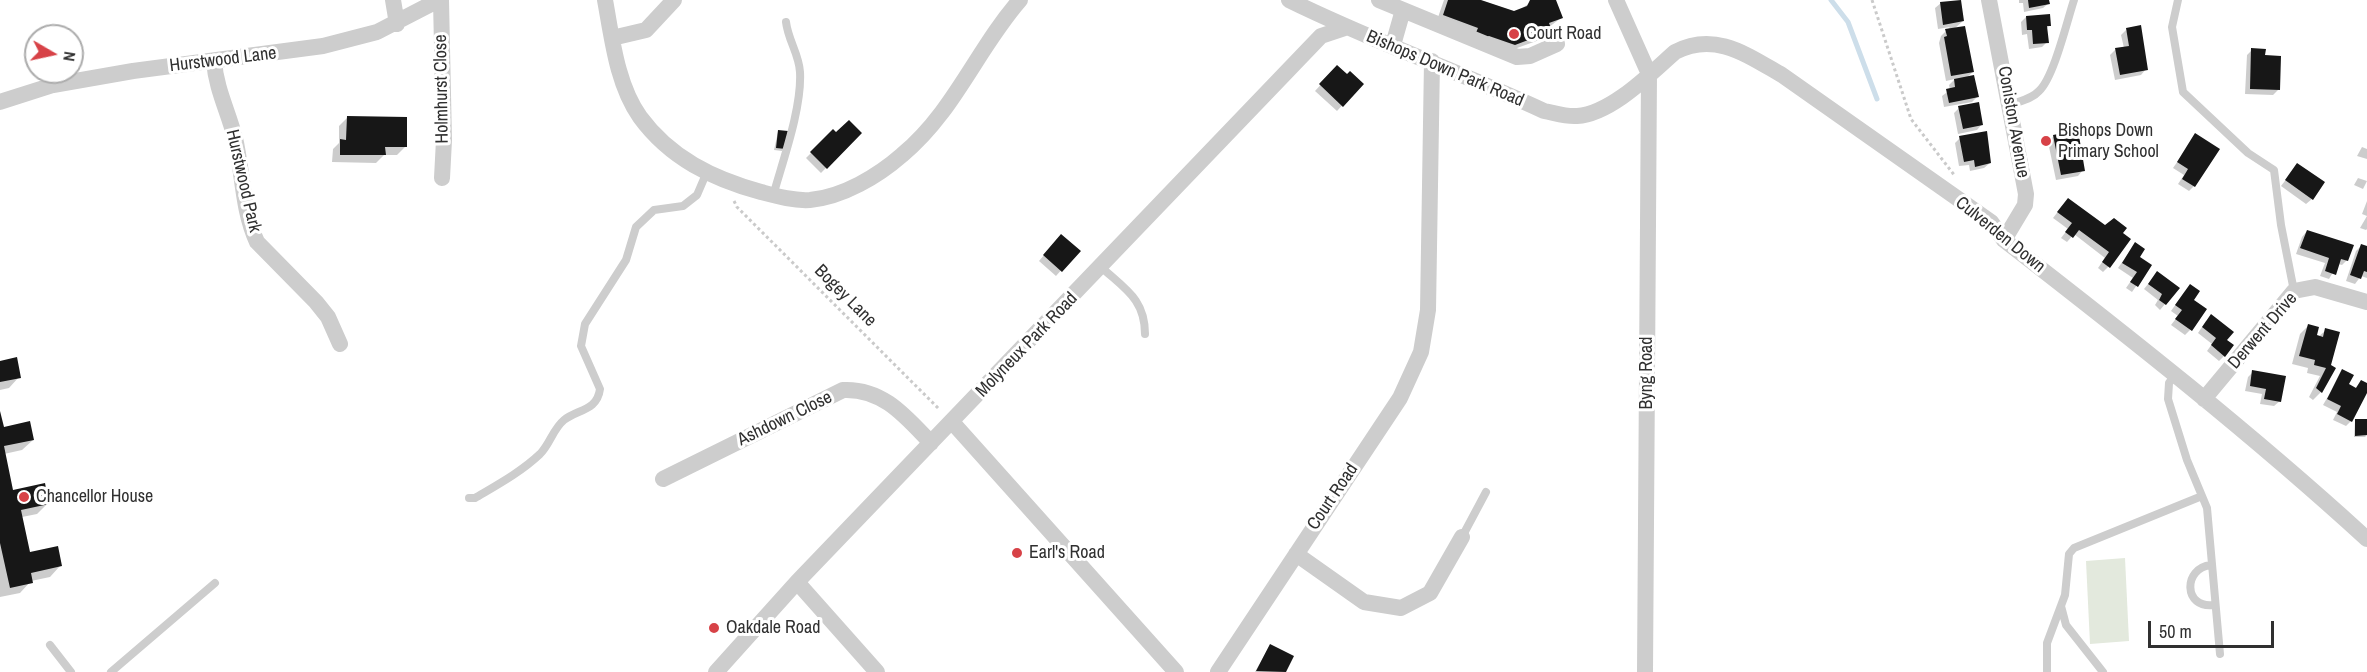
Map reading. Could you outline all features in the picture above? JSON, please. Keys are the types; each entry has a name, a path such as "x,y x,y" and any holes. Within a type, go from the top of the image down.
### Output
{"street":[{"path":"393,0 397,24"},
{"name":"Hurstwood Lane","path":"0,102 53,85 133,71 323,46 377,32 397,24 440,0"},
{"name":"Holmhurst Close","path":"440,0 444,140 442,178"},
{"path":"605,0 612,38 627,93 640,117 665,143 706,174 726,183 773,195 809,200 836,194 876,174 903,154 940,116 1001,21 1020,0"},
{"path":"612,38 646,30 674,0"},
{"name":"Bishops Down Park Road","path":"1289,0 1345,28 1432,61 1544,111 1578,116 1605,108"},
{"path":"1379,0 1517,57 1530,56 1557,44"},
{"path":"1616,0 1649,74"},
{"name":"Coniston Avenue","path":"1989,0 2026,194 2025,206 2004,240"},
{"path":"1393,45 1403,10"},
{"name":"Molyneux Park Road","path":"716,672 797,582 953,423 1321,36 1345,28"},
{"name":"Culverden Down","path":"1605,108 1675,52 1699,42 1721,45 1752,58 1782,75 1991,222 2004,240 2288,467 2367,539"},
{"name":"Hurstwood Park","path":"213,61 216,85 235,137 250,227 257,242 328,317 340,344"},
{"name":"Court Road","path":"1218,672 1400,398 1421,352 1428,310 1432,61"},
{"name":"Byng Road","path":"1645,672 1649,74"},
{"name":"Derwent Drive","path":"2205,399 2294,291 2315,287 2367,302"},
{"name":"Ashdown Close","path":"663,479 843,390 863,392 896,406 931,443"},
{"path":"953,423 1176,672"},
{"path":"1296,554 1364,602 1401,608 1430,593 1462,537"},
{"path":"797,582 877,672"}],"lane":[{"path":"2010,105 2031,98 2040,91 2048,78 2074,0"},
{"path":"2178,0 2172,27 2183,92 2248,153 2274,170 2281,225 2294,291"},
{"path":"773,195 794,121 800,71 787,36 786,22"},
{"path":"469,498 475,498 527,465 546,447 552,433 563,420 594,404 600,389 581,346 585,324 626,260 636,227 654,210 683,206 697,195 706,174"},
{"path":"1101,267 1139,302 1145,319 1145,334"},
{"path":"2175,375 2169,383 2168,399 2187,460 2207,508 2220,654"},
{"path":"1462,537 1486,492"},
{"path":"2047,672 2047,643 2065,595 2069,554 2074,548 2202,496"},
{"path":"2211,565 2197,570 2191,579 2190,590 2195,601 2205,606 2214,605"},
{"path":"111,672 216,583"},
{"path":"2060,605 2066,625 2084,651 2103,672"},
{"path":"50,645 70,672"}],"path":[{"path":"1872,0 1911,118 1962,185"},
{"name":"Bogey Lane","path":"726,183 737,207 953,423"}],"shaded area":[{"path":"2125,558 2129,641 2090,644 2086,561"}],"building":[{"path":"1448,0 1481,0 1514,11 1527,6 1530,0 1556,0 1563,18 1549,23 1552,31 1515,45 1489,36 1484,38 1475,35 1478,28 1443,15"},
{"path":"1961,0 1964,21 1943,25 1940,2"},
{"path":"2028,0 2049,0 2050,4 2029,8"},
{"path":"2050,14 2051,26 2047,26 2049,43 2033,44 2032,30 2027,30 2026,16"},
{"path":"2141,25 2148,70 2120,75 2115,48 2129,46 2126,28"},
{"path":"1965,26 1974,72 1951,76 1944,37 1947,36 1945,29"},
{"path":"2251,48 2266,49 2265,55 2281,56 2280,90 2250,89"},
{"path":"1337,65 1347,74 1350,71 1364,84 1343,107 1319,84"},
{"path":"1974,75 1979,97 1949,103 1946,89 1955,87 1954,79"},
{"path":"1979,102 1983,125 1963,129 1958,106"},
{"path":"347,116 407,117 407,147 385,147 386,155 340,155 340,139 346,140"},
{"path":"849,120 862,133 827,169 810,152 833,129 836,132"},
{"path":"778,130 788,131 786,149 776,148"},
{"path":"2078,130 2085,171 2061,175 2053,135"},
{"path":"1987,131 1991,163 1975,167 1974,160 1964,162 1959,136"},
{"path":"2195,133 2220,149 2195,187 2182,179 2188,169 2177,162"},
{"path":"2297,163 2325,182 2313,200 2285,180"},
{"path":"2068,198 2105,225 2114,218 2127,228 2123,233 2131,239 2110,268 2102,262 2109,252 2079,230 2073,238 2065,232 2072,223 2057,212"},
{"path":"2307,230 2354,245 2348,261 2341,259 2336,275 2325,271 2329,258 2300,248"},
{"path":"1061,234 1081,251 1062,272 1043,255"},
{"path":"2135,242 2145,249 2140,257 2152,265 2138,287 2130,282 2137,272 2122,263"},
{"path":"2361,244 2367,246 2367,272 2364,271 2361,279 2350,275"},
{"path":"2157,271 2180,288 2166,305 2159,300 2162,294 2148,284"},
{"path":"2190,284 2200,291 2194,300 2207,309 2192,331 2175,319 2182,310 2175,305"},
{"path":"2211,314 2234,332 2227,340 2234,345 2225,357 2211,345 2216,338 2202,327"},
{"path":"2308,324 2319,327 2317,335 2323,337 2325,328 2340,332 2331,365 2336,368 2322,393 2316,388 2326,368 2314,365 2315,360 2299,356"},
{"path":"17,357 21,378 0,382 0,361"},
{"path":"2342,369 2354,375 2349,384 2356,388 2361,380 2367,383 2367,393 2352,422 2337,414 2341,406 2327,399"},
{"path":"2252,370 2286,376 2281,402 2264,399 2266,389 2250,386"},
{"name":"Chancellor House","path":"0,411 4,427 30,421 34,440 4,446 13,490 45,483 49,504 21,510 30,552 58,546 62,566 31,573 33,583 10,588 0,543"},
{"path":"2355,419 2367,419 2367,435 2355,436"},
{"path":"1270,644 1294,656 1286,672 1256,671"}],"waterway":[{"path":"1831,0 1848,22 1877,99"}],"place":[{"name":"Court Road","path":"1514,34"},
{"name":"Bishops Down Primary School","path":"2046,141"},
{"name":"Chancellor House","path":"24,497"},
{"name":"Earl's Road","path":"1017,553"},
{"name":"Oakdale Road","path":"714,628"}]}
